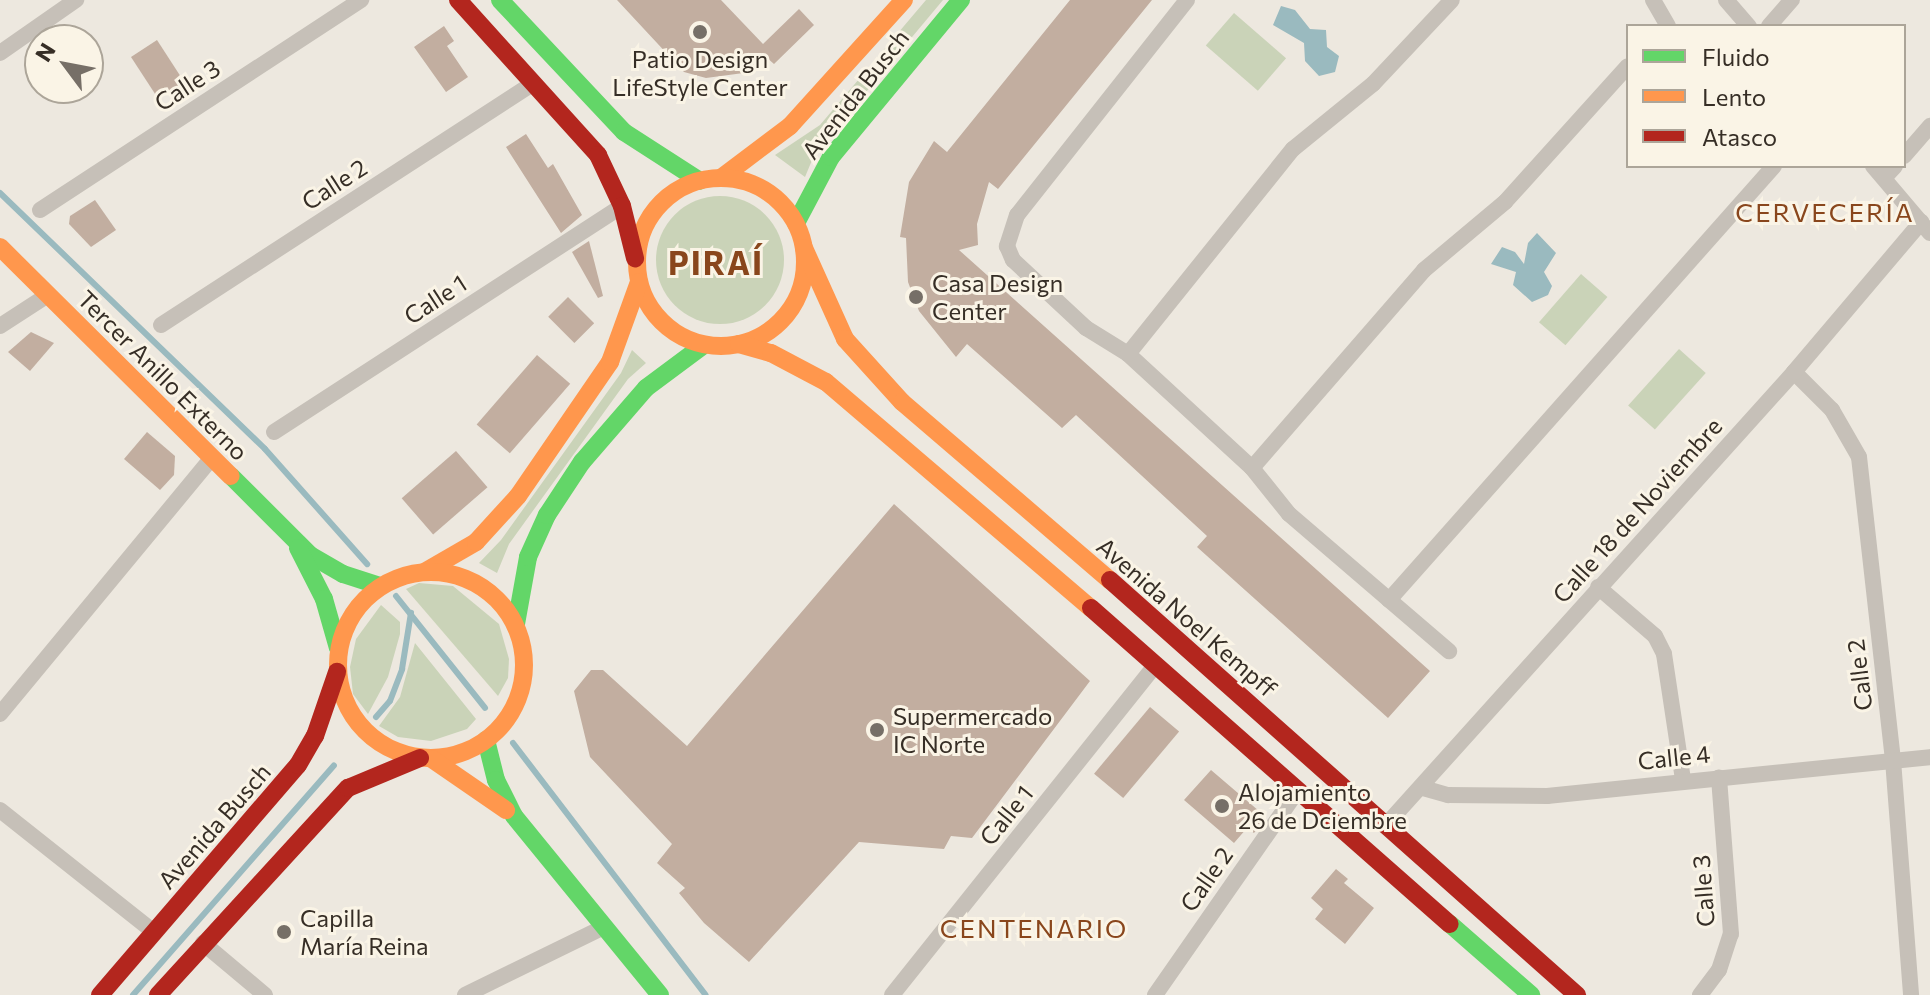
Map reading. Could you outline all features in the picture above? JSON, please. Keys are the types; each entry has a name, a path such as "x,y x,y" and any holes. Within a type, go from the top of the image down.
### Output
{"main road":[{"path":"458,0 598,155 622,206 638,274 656,316 678,334 704,345 739,344 771,353 826,382 1156,664 1531,995"},
{"path":"500,0 624,132 700,181"},
{"name":"Avenida Busch","path":"721,178 790,126 904,0"},
{"name":"Avenida Busch","path":"796,223 831,157 961,0"},
{"path":"514,816 426,759 389,749 363,730 345,703 337,672 338,648 346,624 380,586 426,571 476,542 518,496 610,362 638,274 643,232 661,204 700,181 721,178 765,190 796,223 804,248 805,269 791,309 777,325 739,344"},
{"name":"Tercer Anillo Externo","path":"0,247 291,537 343,574 380,586"},
{"name":"Avenida Noel Kempff","path":"804,248 833,317 865,367 1577,995"},
{"path":"516,624 528,557 547,515 582,462 646,388 704,345"},
{"name":"Tercer Anillo Externo","path":"291,537 324,599 338,648"},
{"path":"158,995 348,788 362,778 426,759 454,756 486,740 508,717 522,686 523,646 516,624 500,601 479,584 453,573 426,571"},
{"name":"Avenida Busch","path":"100,995 298,765 315,736 337,672"},
{"path":"1191,695 1241,728 1269,721"},
{"path":"486,740 496,780 514,816 660,995"},
{"path":"1298,790 1312,780 1325,781 1381,822"},
{"path":"1475,946 1500,956 1544,995"}],"street":[{"path":"0,53 76,0"},
{"name":"Calle 3","path":"40,210 361,0"},
{"path":"1187,0 1009,231 1007,246 1020,271 1086,328 1128,354 1252,468 1289,514 1449,651"},
{"path":"1128,354 1293,149 1373,84 1452,0"},
{"path":"1653,0 1665,24"},
{"path":"1726,0 1747,24"},
{"path":"1771,24 1792,0"},
{"path":"1252,468 1424,270 1505,202 1626,68"},
{"name":"Calle 2","path":"161,325 533,83"},
{"path":"1906,154 1930,126"},
{"path":"1389,600 1772,168"},
{"path":"1884,170 1926,228"},
{"name":"Calle 1","path":"274,432 622,206"},
{"name":"Calle 18 de Noviembre","path":"1381,822 1423,788 1598,587 1926,228"},
{"path":"0,326 48,295"},
{"name":"Calle 2","path":"1794,372 1832,410 1859,457 1893,760 1911,995"},
{"path":"0,714 212,458"},
{"path":"1598,587 1655,636 1664,654 1683,779"},
{"name":"Calle 1","path":"892,995 1156,664"},
{"name":"Calle 4","path":"1423,788 1448,795 1547,796 1683,779 1930,757"},
{"name":"Calle 3","path":"1700,995 1719,970 1731,934 1719,777"},
{"name":"Calle 2","path":"1160,993 1298,790"},
{"path":"0,810 154,932"},
{"path":"465,995 604,927"},
{"path":"203,943 265,995"}],"green space":[{"path":"926,0 943,0 815,153 805,177 775,155 820,125"},
{"path":"1234,13 1286,58 1258,91 1206,45"},
{"path":"720,196 744,201 765,215 779,236 784,260 779,284 765,305 744,319 720,324 696,319 675,305 661,284 656,260 661,236 675,215 696,201"},
{"path":"1581,274 1607,297 1565,345 1539,322"},
{"path":"1679,349 1706,373 1655,430 1628,405"},
{"path":"632,350 646,363 628,379 509,544 497,573 479,563 501,540 621,373"},
{"path":"419,583 453,586 499,624 509,659 508,678 498,696 406,589"},
{"path":"381,605 400,622 400,634 388,677 368,714 353,694 350,667 356,639"},
{"path":"415,643 476,719 467,729 431,741 398,737 379,726 400,697"}],"water":[{"path":"1281,6 1295,10 1310,29 1326,30 1327,47 1339,56 1335,72 1319,76 1305,61 1304,43 1273,25"},
{"path":"1537,233 1556,253 1544,272 1552,286 1548,295 1532,302 1513,285 1516,272 1491,264 1502,247 1515,252 1524,264 1528,243"}],"building":[{"name":"Patio Design LifeStyle Center","path":"617,0 721,0 763,44 799,9 814,25 774,64 766,57 751,72 706,78 684,72"},
{"path":"1070,0 1152,0 998,189 989,182 977,224 978,245 959,250 1430,671 1388,718 1197,547 1207,536 1076,415 1062,428 967,344 956,357 919,311 908,282 906,238 900,237 909,182 934,141 947,152"},
{"path":"444,26 454,41 447,46 468,77 446,92 414,47"},
{"path":"157,40 184,82 158,99 131,57"},
{"path":"526,134 548,168 553,164 582,215 561,233 506,147"},
{"path":"95,200 116,230 91,247 69,224 70,216"},
{"path":"589,241 603,296 598,298 572,252"},
{"path":"568,297 594,323 574,343 548,317"},
{"path":"31,332 54,343 30,371 8,352"},
{"path":"537,355 570,384 510,453 477,424"},
{"path":"147,432 175,456 174,475 160,490 124,459"},
{"path":"456,451 487,487 433,534 402,498"},
{"name":"Supermercado IC Norte","path":"894,504 1090,681 972,838 951,836 944,849 859,842 749,962 704,923 679,893 685,888 657,863 672,844 590,757 574,691 591,670 603,670 687,746"},
{"path":"1150,707 1179,731 1123,798 1094,774"},
{"name":"Alojamiento 26 de Dciembre","path":"1211,770 1266,817 1254,833 1247,828 1234,843 1184,800"},
{"path":"1336,869 1348,879 1344,883 1374,908 1345,944 1315,919 1323,909 1311,898"}],"waterway":[{"path":"0,193 265,449 367,564"},
{"path":"396,596 485,708"},
{"path":"376,717 390,701 402,669 411,613"},
{"path":"513,743 706,995"},
{"path":"133,995 334,765"}],"traffic: fast":[{"path":"500,0 624,132 700,181"},
{"path":"796,223 831,157 961,0"},
{"path":"516,624 528,557 547,515 582,462 646,388 704,345"},
{"path":"231,476 310,555 343,574 380,586"},
{"path":"298,548 324,599 338,648"},
{"path":"486,740 496,780 514,816 660,995"},
{"path":"1450,924 1531,995"}],"traffic: slow":[{"path":"721,178 790,126 904,0"},
{"path":"721,178 753,185 768,192 780,203 791,215 798,230 805,262 798,294 791,309 780,321 768,332 753,339 721,346 689,339 674,332 662,321 651,309 644,294 637,262 644,230 651,215 662,203 674,192 689,185 721,178"},
{"path":"0,247 231,476"},
{"path":"804,248 845,339 902,402 1110,580"},
{"path":"426,571 476,542 518,496 610,362 639,282"},
{"path":"739,344 771,353 826,382 1091,608"},
{"path":"431,572 449,573 467,579 497,599 517,629 523,647 524,665 523,683 517,701 497,731 467,751 449,757 431,758 413,757 395,751 365,731 345,701 339,683 338,665 339,647 345,629 365,599 395,579 413,573 431,572"},
{"path":"432,759 506,810"}],"traffic: jam":[{"path":"458,0 598,155 622,206 635,258"},
{"path":"1110,580 1577,995"},
{"path":"1091,608 1450,924"},
{"path":"100,995 298,765 315,736 337,672"},
{"path":"158,995 348,788 420,758"}],"place":[{"name":"Patio Design LifeStyle Center","path":"700,32"},
{"name":"Casa Design Center","path":"916,297"},
{"name":"Supermercado IC Norte","path":"877,730"},
{"name":"Alojamiento 26 de Dciembre","path":"1222,806"},
{"name":"Capilla María Reina","path":"284,932"}],"district":[{"name":"CERVECERÍA","path":"1825,212"},
{"name":"PIRAÍ","path":"716,262"},
{"name":"CENTENARIO","path":"1034,928"}]}
